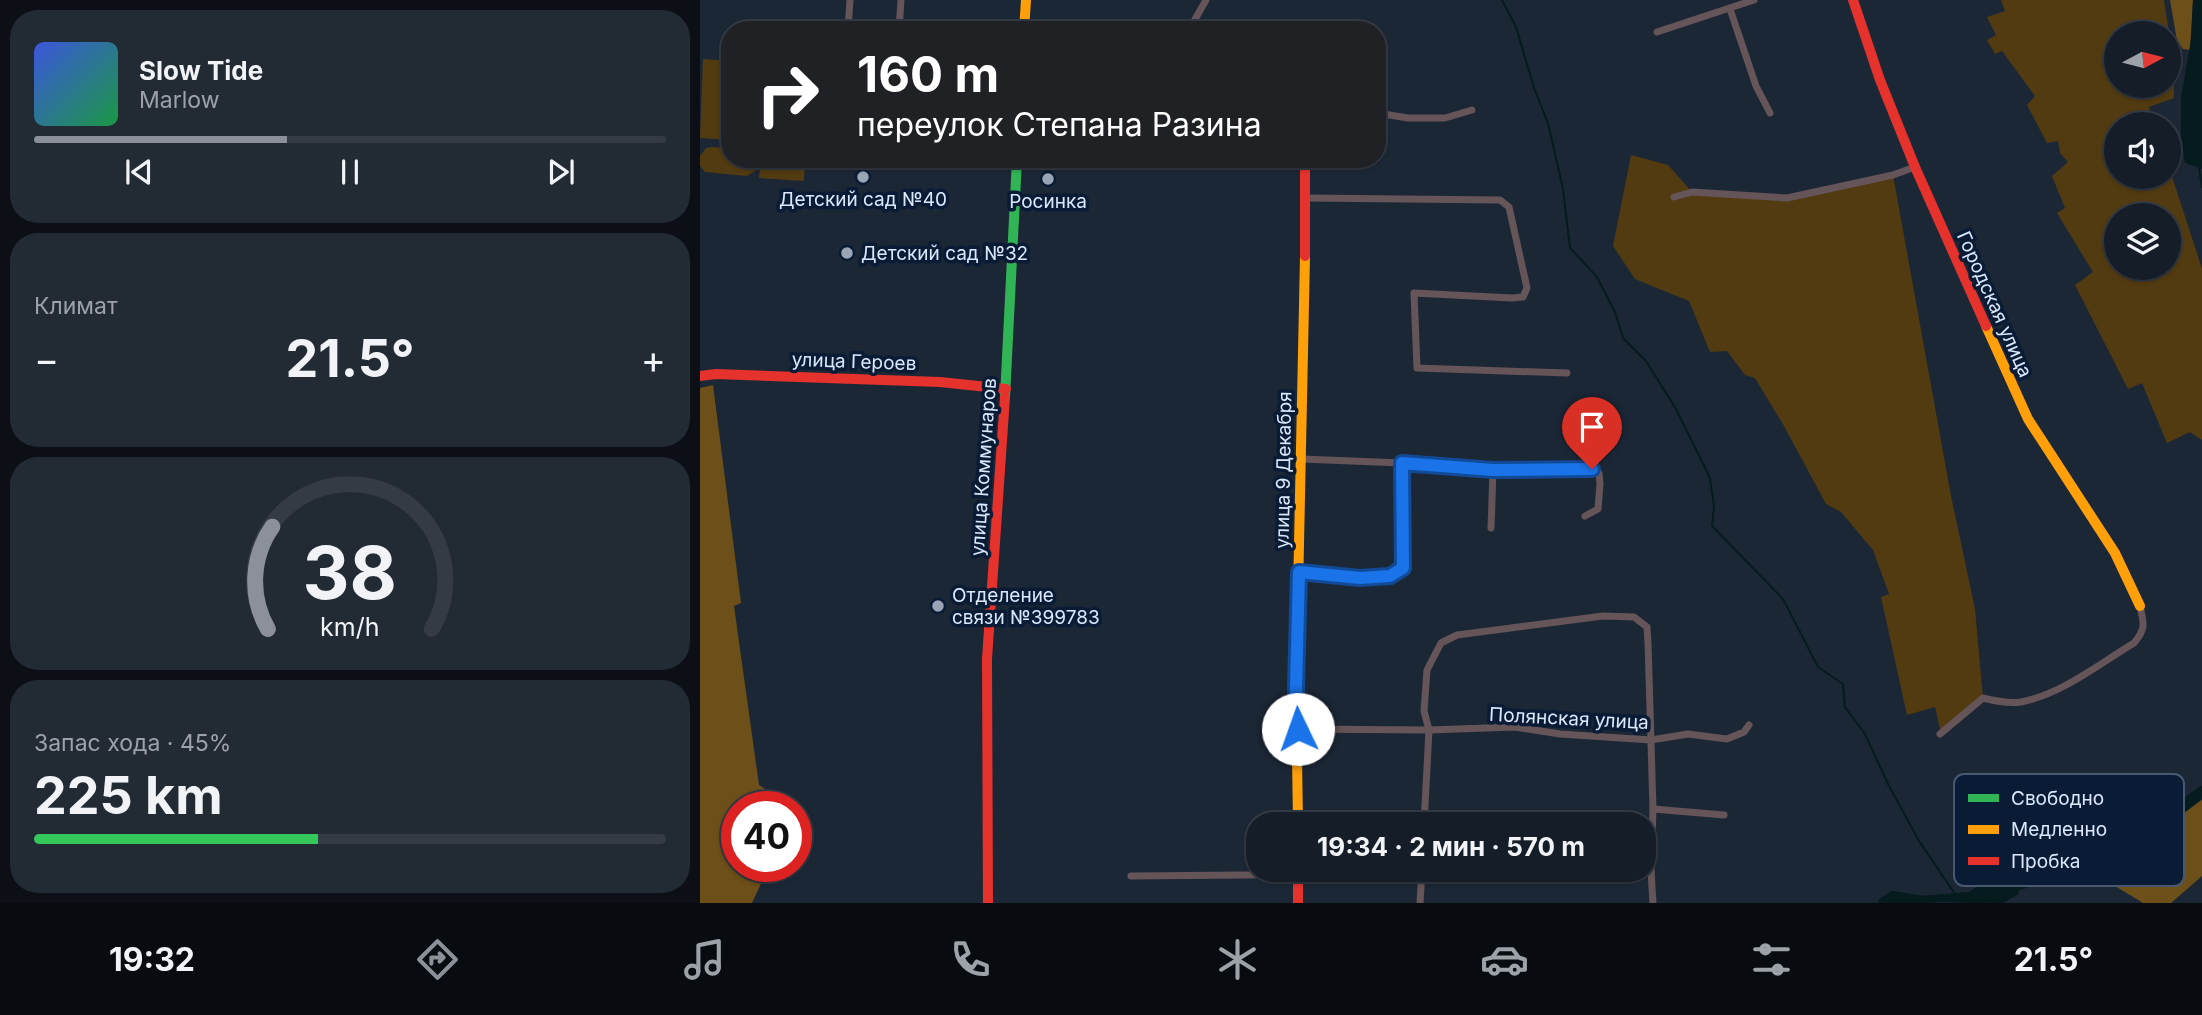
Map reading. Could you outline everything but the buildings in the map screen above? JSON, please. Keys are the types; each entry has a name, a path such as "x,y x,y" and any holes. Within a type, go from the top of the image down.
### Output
{"street":[{"path":"849,21 850,0"},
{"path":"900,21 901,0"},
{"path":"1025,21 1026,0"},
{"path":"1194,21 1206,0"},
{"path":"1657,32 1754,0"},
{"name":"Городская улица","path":"1853,0 1915,167 2028,419 2115,553 2140,606"},
{"path":"1730,9 1756,86 1770,113"},
{"path":"1386,114 1408,118 1445,118 1472,110"},
{"path":"1674,197 1692,192 1787,198 1893,175 1915,167"},
{"name":"улица Коммунаров","path":"988,903 987,659 1006,389 1017,168"},
{"name":"улица 9 Декабря","path":"1298,812 1296,688 1305,168"},
{"path":"1306,198 1500,200 1510,207 1527,288 1522,297 1512,298 1414,293 1417,368 1567,373"},
{"name":"улица Героев","path":"700,376 716,374 940,382 1006,389"},
{"path":"1301,459 1493,470 1592,469 1599,473 1598,509 1585,516"},
{"path":"1299,572 1360,578 1390,576 1403,568 1402,463"},
{"path":"1491,528 1493,470"},
{"path":"1941,734 1983,698 2005,703 2020,702 2053,692 2134,643 2143,633 2144,622 2140,606"},
{"path":"1425,812 1429,730 1424,711 1427,670 1441,643 1457,635 1602,616 1634,617 1647,627 1653,812"},
{"name":"Полянская улица","path":"1298,729 1429,730 1516,727 1560,734 1651,740 1688,734 1727,739 1744,732 1749,725"},
{"path":"1653,809 1724,815"},
{"path":"1131,876 1246,873"},
{"path":"1298,882 1298,903"},
{"path":"1420,903 1421,882"},
{"path":"1652,882 1653,903"}],"shaded area":[{"path":"2001,0 2164,0 2167,21 2104,21 2104,98 2174,98 2149,107 2150,112 2104,112 2104,189 2176,189 2181,203 2104,203 2104,280 2181,280 2181,204 2202,269 2202,440 2190,432 2167,443 2142,383 2128,389 2075,285 2093,272 2057,213 2065,208 2052,176 2068,162 2060,153 2058,141 2047,143 2027,105 2035,96 2002,51 1995,54 1987,40 1996,35 1987,17 2005,11"},
{"path":"2170,0 2193,0 2190,50 2181,46 2181,21 2174,21"},
{"path":"2193,0 2202,0 2202,169 2185,163 2181,139 2181,97 2191,40"},
{"path":"703,59 721,60 721,139 700,138"},
{"path":"706,148 721,148 721,168 756,168 755,171 747,176 705,172 700,166 700,156"},
{"path":"1631,155 1668,165 1692,192 1778,198 1893,175 1951,496 1975,609 1983,698 1941,734 1935,707 1907,715 1881,597 1889,594 1873,550 1841,512 1826,504 1755,378 1745,375 1727,351 1710,352 1689,301 1635,279 1613,246"},
{"path":"760,168 805,168 804,181 759,178"},
{"path":"713,385 741,603 734,606 759,785 765,791 721,791 721,882 762,882 752,903 700,903 700,388"},
{"path":"2202,794 2202,876 2171,903 2143,903 2115,886 2184,886 2184,812"},
{"path":"1978,886 2016,886 2019,894 2003,903 1918,902 1919,896 1969,892"}],"waterway":[{"path":"1502,0 1516,27 1534,88 1548,123 1563,189 1570,248 1597,277 1615,312 1623,338 1646,361 1676,409 1710,478 1714,506 1712,526 1783,599 1818,667 1843,684 1845,707 1865,734 1919,841 1955,894"},
{"path":"2199,168 2202,187"},
{"path":"2184,806 2202,792"},
{"path":"1968,903 2014,886"},
{"path":"1884,903 1893,897 1929,903"}],"traffic: fast":[{"path":"1005,397 1017,168"}],"traffic: slow":[{"path":"1025,21 1026,0"},
{"path":"1298,812 1296,688 1305,256"},
{"path":"1986,326 2028,419 2115,553 2140,606"}],"traffic: jam":[{"path":"1853,0 1880,80 1915,167 1986,326"},
{"path":"1305,168 1305,256"},
{"path":"700,376 716,374 940,382 1006,389"},
{"path":"988,903 987,659 1005,397"},
{"path":"1298,882 1298,903"}],"place":[{"name":"Детский сад №40","path":"863,177"},
{"name":"Росинка","path":"1048,179"},
{"name":"Детский сад №32","path":"847,253"},
{"name":"Отделение связи №399783","path":"938,606"}],"route":[{"path":"1298,729 1296,688 1299,572 1360,578 1390,576 1403,568 1402,463 1493,470 1592,469"}]}
